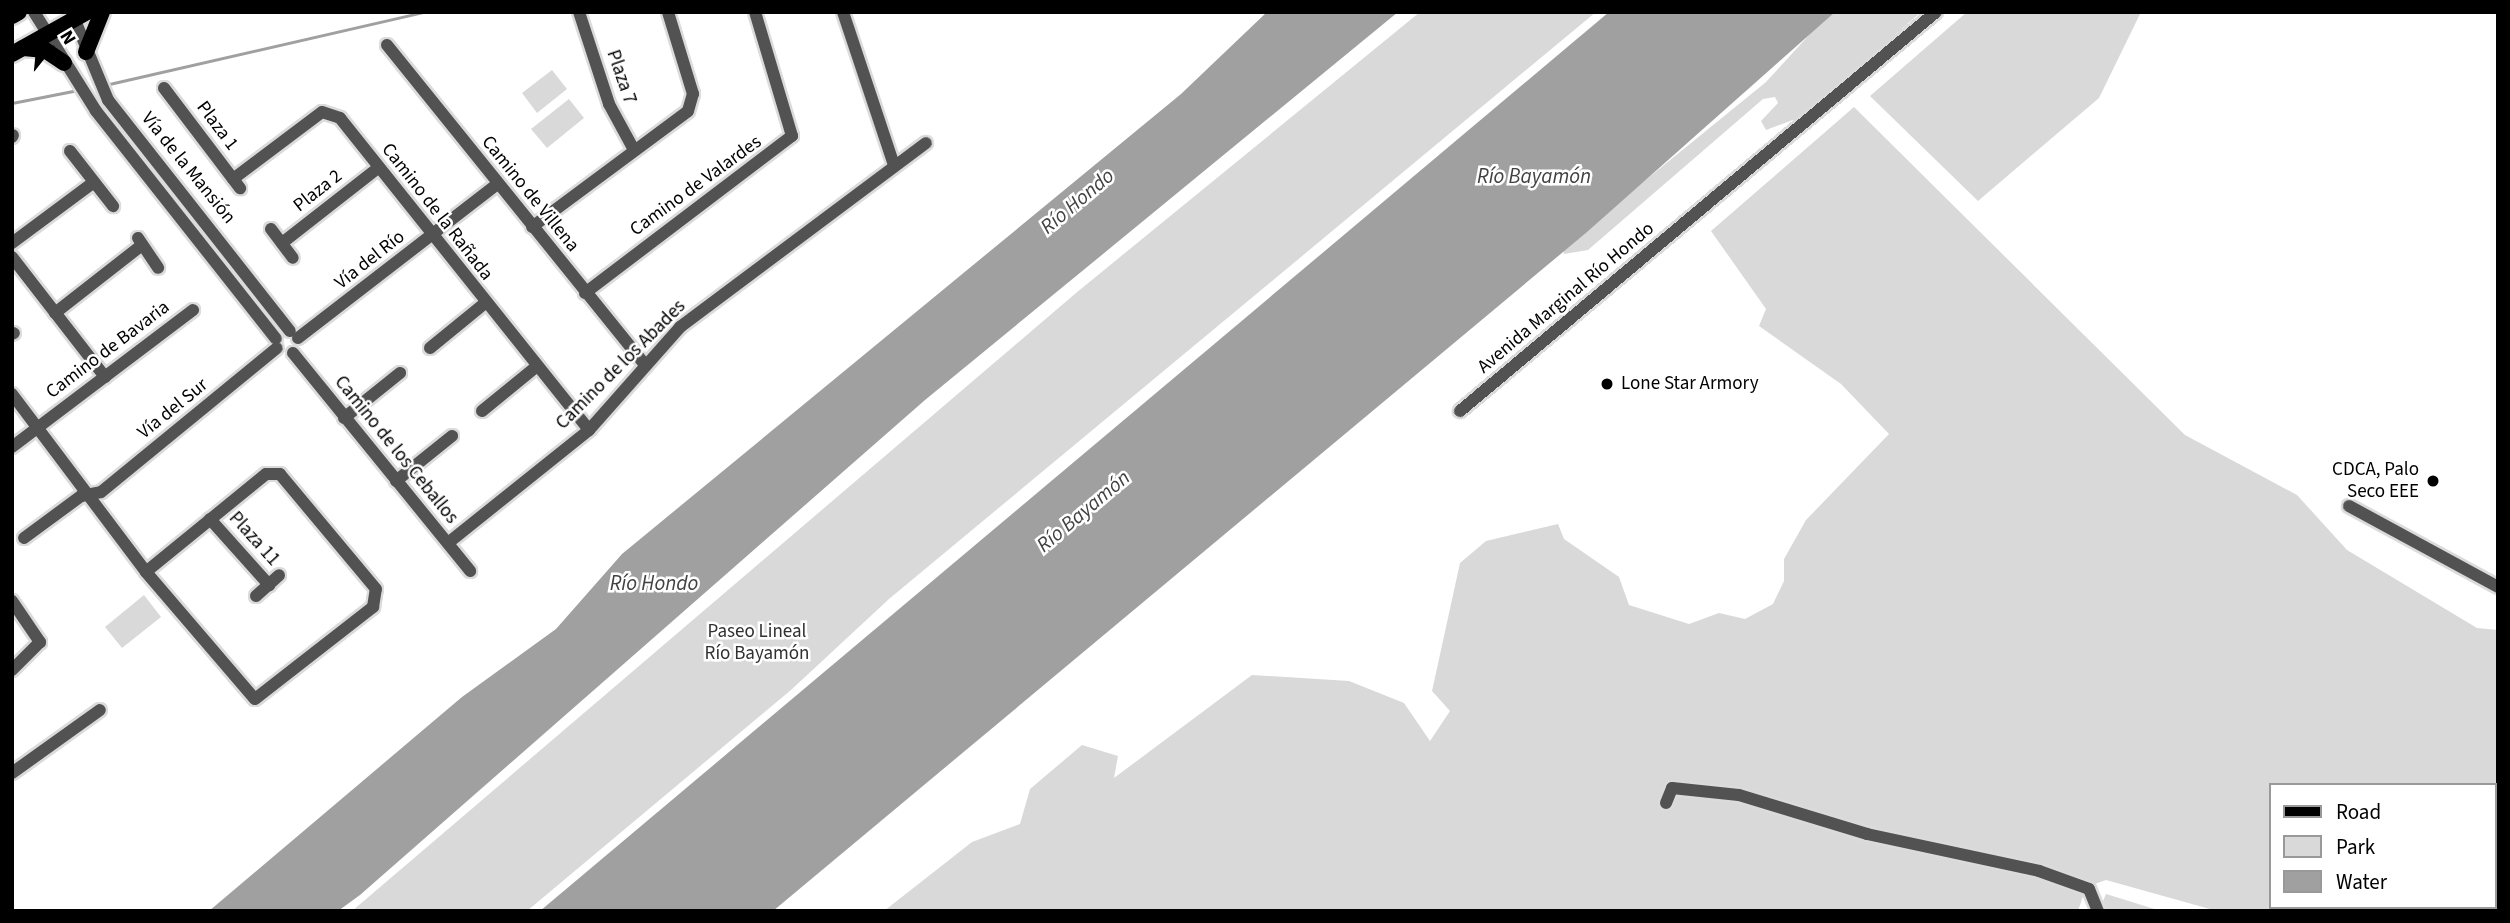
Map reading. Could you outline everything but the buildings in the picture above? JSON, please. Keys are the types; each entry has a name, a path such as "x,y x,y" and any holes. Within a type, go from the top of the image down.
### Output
{"main road":[{"path":"12,16 19,12"},
{"path":"86,52 102,12"},
{"path":"18,51 78,15"},
{"path":"18,51 45,50 64,63"}],"street":[{"name":"Vía de la Mansión","path":"34,12 81,89 277,343"},
{"name":"Plaza 7","path":"579,12 608,104 634,149"},
{"path":"532,228 693,102 668,12"},
{"name":"Camino de Valardes","path":"585,293 792,136 755,12"},
{"path":"843,12 894,165"},
{"name":"Avenida Marginal Río Hondo","path":"1460,411 1936,12"},
{"name":"Vía de la Mansión","path":"78,15 86,52 101,86 294,335"},
{"name":"Camino de Villena","path":"387,45 645,365"},
{"name":"Plaza 1","path":"164,88 237,184"},
{"name":"Camino de la Rañada","path":"237,184 322,112 340,118 431,236 589,430"},
{"name":"Camino de los Abades","path":"448,543 589,430 680,327 926,143"},
{"path":"70,151 113,206"},
{"name":"Plaza 2","path":"282,243 378,169"},
{"path":"12,243 94,182"},
{"name":"Vía del Río","path":"277,343 294,335 431,236 497,184"},
{"path":"271,229 293,258"},
{"path":"55,313 140,241 158,268"},
{"path":"12,257 105,377"},
{"path":"430,348 485,303"},
{"name":"Camino de Bavaria","path":"12,447 193,310"},
{"path":"277,343 293,353 294,335"},
{"name":"Vía del Sur","path":"24,538 90,495 277,343"},
{"name":"Camino de los Ceballos","path":"293,353 470,571"},
{"path":"482,411 537,366"},
{"path":"344,418 400,373"},
{"path":"12,394 146,572 255,699 373,607 376,589 280,474 266,474 146,572"},
{"path":"396,481 452,436"},
{"path":"2349,506 2498,587"},
{"name":"Plaza 11","path":"210,519 269,585"},
{"name":"Plaza 11","path":"256,596 279,575"},
{"path":"12,601 40,642 12,670"},
{"path":"12,773 100,709"},
{"path":"1666,803 1672,788 1739,795 1867,834 2039,871 2089,889 2098,911"}],"green space":[{"name":"Paseo Lineal Río Bayamón","path":"1420,12 1596,12 889,599 791,690 527,911 352,911 1076,293"},
{"path":"1830,12 1921,12 1804,116 1766,130 1761,121 1778,103 1775,97 1763,99 1588,250 1564,254 1562,248 1766,82"},
{"path":"1967,12 2141,12 2099,98 1978,201 1870,96"},
{"path":"552,70 567,89 537,113 522,93"},
{"path":"569,99 584,118 547,148 531,129"},
{"path":"1854,107 2185,435 2297,495 2347,550 2477,628 2498,630 2498,911 2217,911 2106,880 2086,887 2078,911 884,911 972,842 1020,824 1030,789 1082,745 1118,756 1114,778 1252,675 1349,681 1404,703 1430,741 1450,711 1432,691 1460,563 1486,541 1558,524 1564,539 1619,577 1629,605 1689,624 1719,613 1745,619 1773,604 1784,581 1784,559 1806,520 1889,434 1841,384 1759,326 1766,309 1711,231"},
{"path":"144,595 161,617 122,648 105,627"},
{"path":"2106,894 2161,911 2099,911"}],"water":[{"name":"Río Hondo","path":"1267,12 1398,12 925,400 360,895 338,911 209,911 462,697 556,629 622,554 1181,94"},
{"name":"Río Bayamón","path":"1609,12 1835,12 1587,232 773,911 540,911"}],"waterway":[{"path":"105,85 425,12"},
{"path":"12,103 78,90"}],"place":[{"name":"Lone Star Armory","path":"1607,384"},
{"name":"CDCA, Palo Seco EEE","path":"2433,481"}]}
